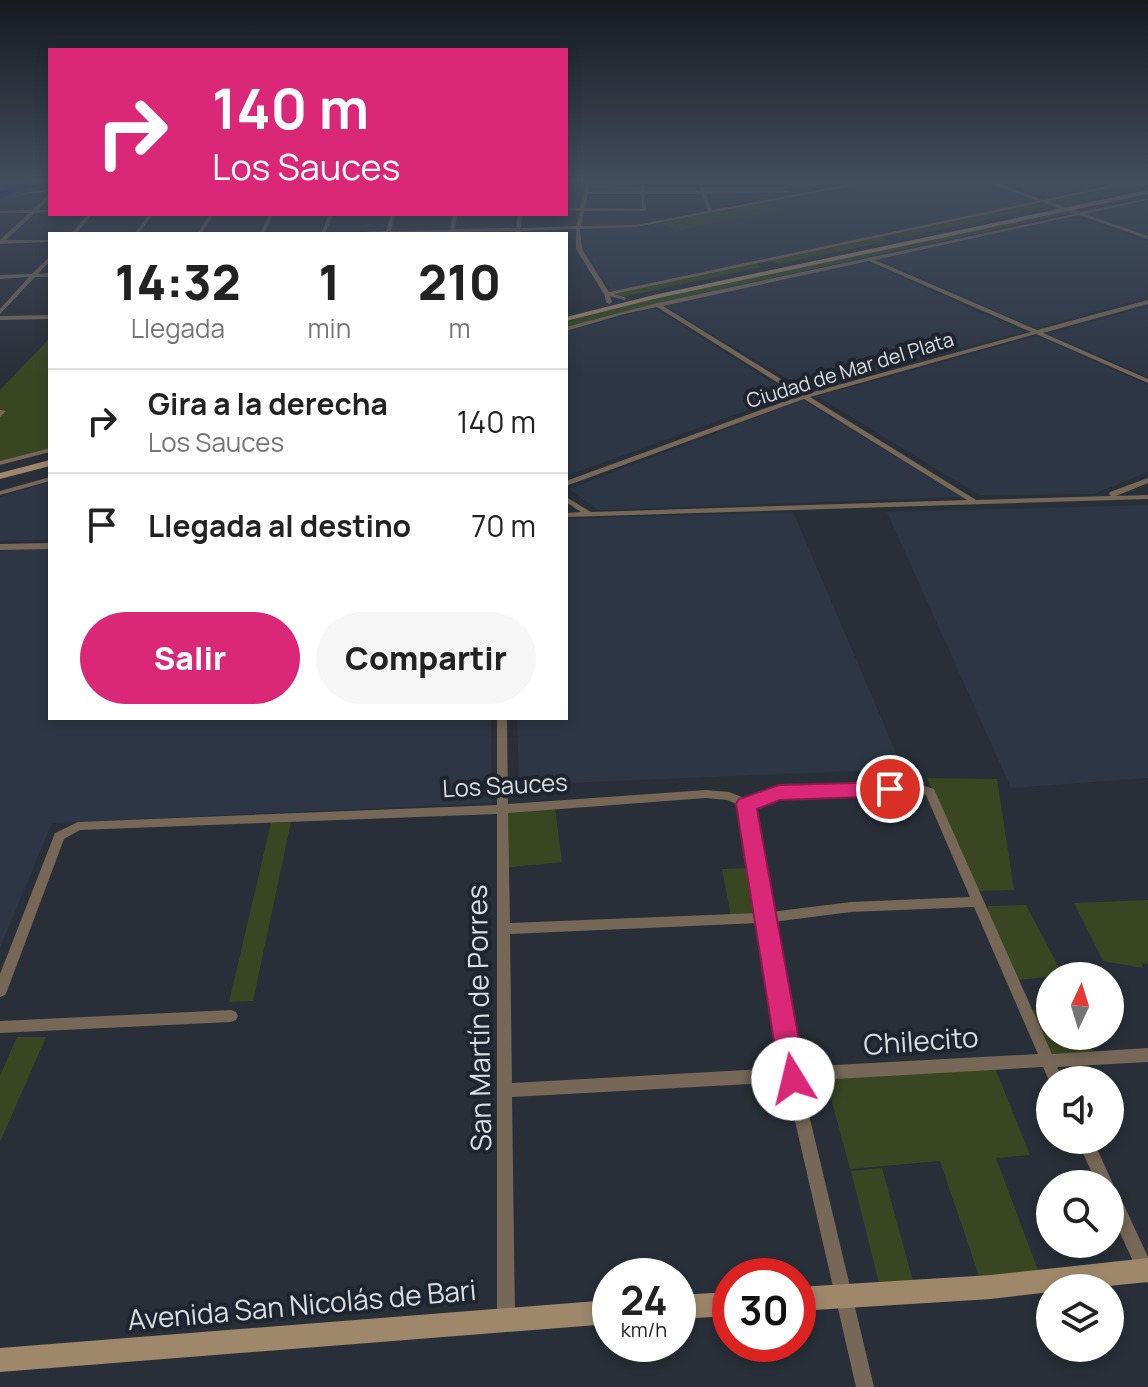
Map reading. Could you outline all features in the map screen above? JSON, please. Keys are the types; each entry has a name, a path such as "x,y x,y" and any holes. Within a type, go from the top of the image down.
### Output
{"main road":[{"path":"568,315 608,298 624,298 870,247"},
{"path":"568,316 884,247"},
{"path":"0,473 48,461"},
{"path":"816,1298 991,1287 1147,1272"},
{"name":"Avenida San Nicolás de Bari","path":"0,1360 592,1313"}],"street":[{"path":"568,249 579,249 608,298 831,247"},
{"path":"568,328 657,305 925,247"},
{"path":"869,259 1148,381"},
{"path":"0,315 48,260"},
{"path":"0,277 48,275"},
{"name":"Ciudad de Mar del Plata","path":"568,483 805,396 1148,302"},
{"path":"657,305 974,501"},
{"path":"0,315 48,317"},
{"path":"0,463 48,451"},
{"path":"0,493 48,480"},
{"path":"1103,498 1148,480"},
{"path":"568,515 1148,497"},
{"path":"568,500 589,514"},
{"path":"0,547 48,546"},
{"name":"San Martín de Porres","path":"502,720 506,1318"},
{"path":"865,1387 793,1075 746,804 779,793 918,788 930,792 1050,1066"},
{"name":"Los Sauces","path":"0,991 59,836 78,826 503,809 706,794 729,796 746,804"},
{"path":"503,929 766,918 851,907 979,902"},
{"path":"0,1027 231,1016"},
{"name":"Chilecito","path":"505,1090 1148,1055"},
{"path":"1124,1224 1147,1272"}],"shaded area":[{"path":"584,247 822,247 613,293"},
{"path":"935,247 1148,247 1148,297 1036,328 878,259"},
{"path":"865,261 1023,332 803,388 665,306"},
{"path":"1148,306 1148,377 1049,334"},
{"path":"653,308 792,394 568,475 568,330"},
{"path":"1038,336 1148,385 1148,472 1094,494 979,495 817,396"},
{"path":"803,400 961,497 598,510 569,489"},
{"path":"48,483 48,539 0,541 0,497"},
{"path":"1148,505 1148,778 1011,788 887,512"},
{"path":"793,512 903,769 519,785 517,720 568,720 568,519"},
{"path":"48,547 48,720 491,720 492,803 52,823 0,948 0,551"}],"green space":[{"path":"821,247 862,247 779,264 762,260"},
{"path":"896,247 915,247 661,302 568,327 568,321 626,305"},
{"path":"754,262 762,267 623,297 613,293"},
{"path":"48,340 48,449 0,461 0,390"},
{"path":"927,778 997,779 1014,890 977,891"},
{"path":"555,807 562,862 504,868 504,810"},
{"path":"291,822 253,1001 229,1002 271,823"},
{"path":"748,868 758,916 731,917 722,869"},
{"path":"1148,900 1148,964 1141,962 1143,968 1124,965 1124,962 1103,961 1074,903"},
{"path":"1026,905 1056,962 1036,962 1036,978 1018,980 989,918 988,906"},
{"path":"17,1037 46,1037 0,1142 0,1076"},
{"path":"1051,1050 1092,1050 1093,1053 1053,1055"},
{"path":"995,1068 1030,1155 996,1158 1039,1273 979,1276 940,1161 850,1169 825,1076 852,1074 854,1078"},
{"path":"882,1168 913,1281 879,1283 851,1171"}],"route":[{"path":"793,1079 746,804 779,793 890,789"}]}
